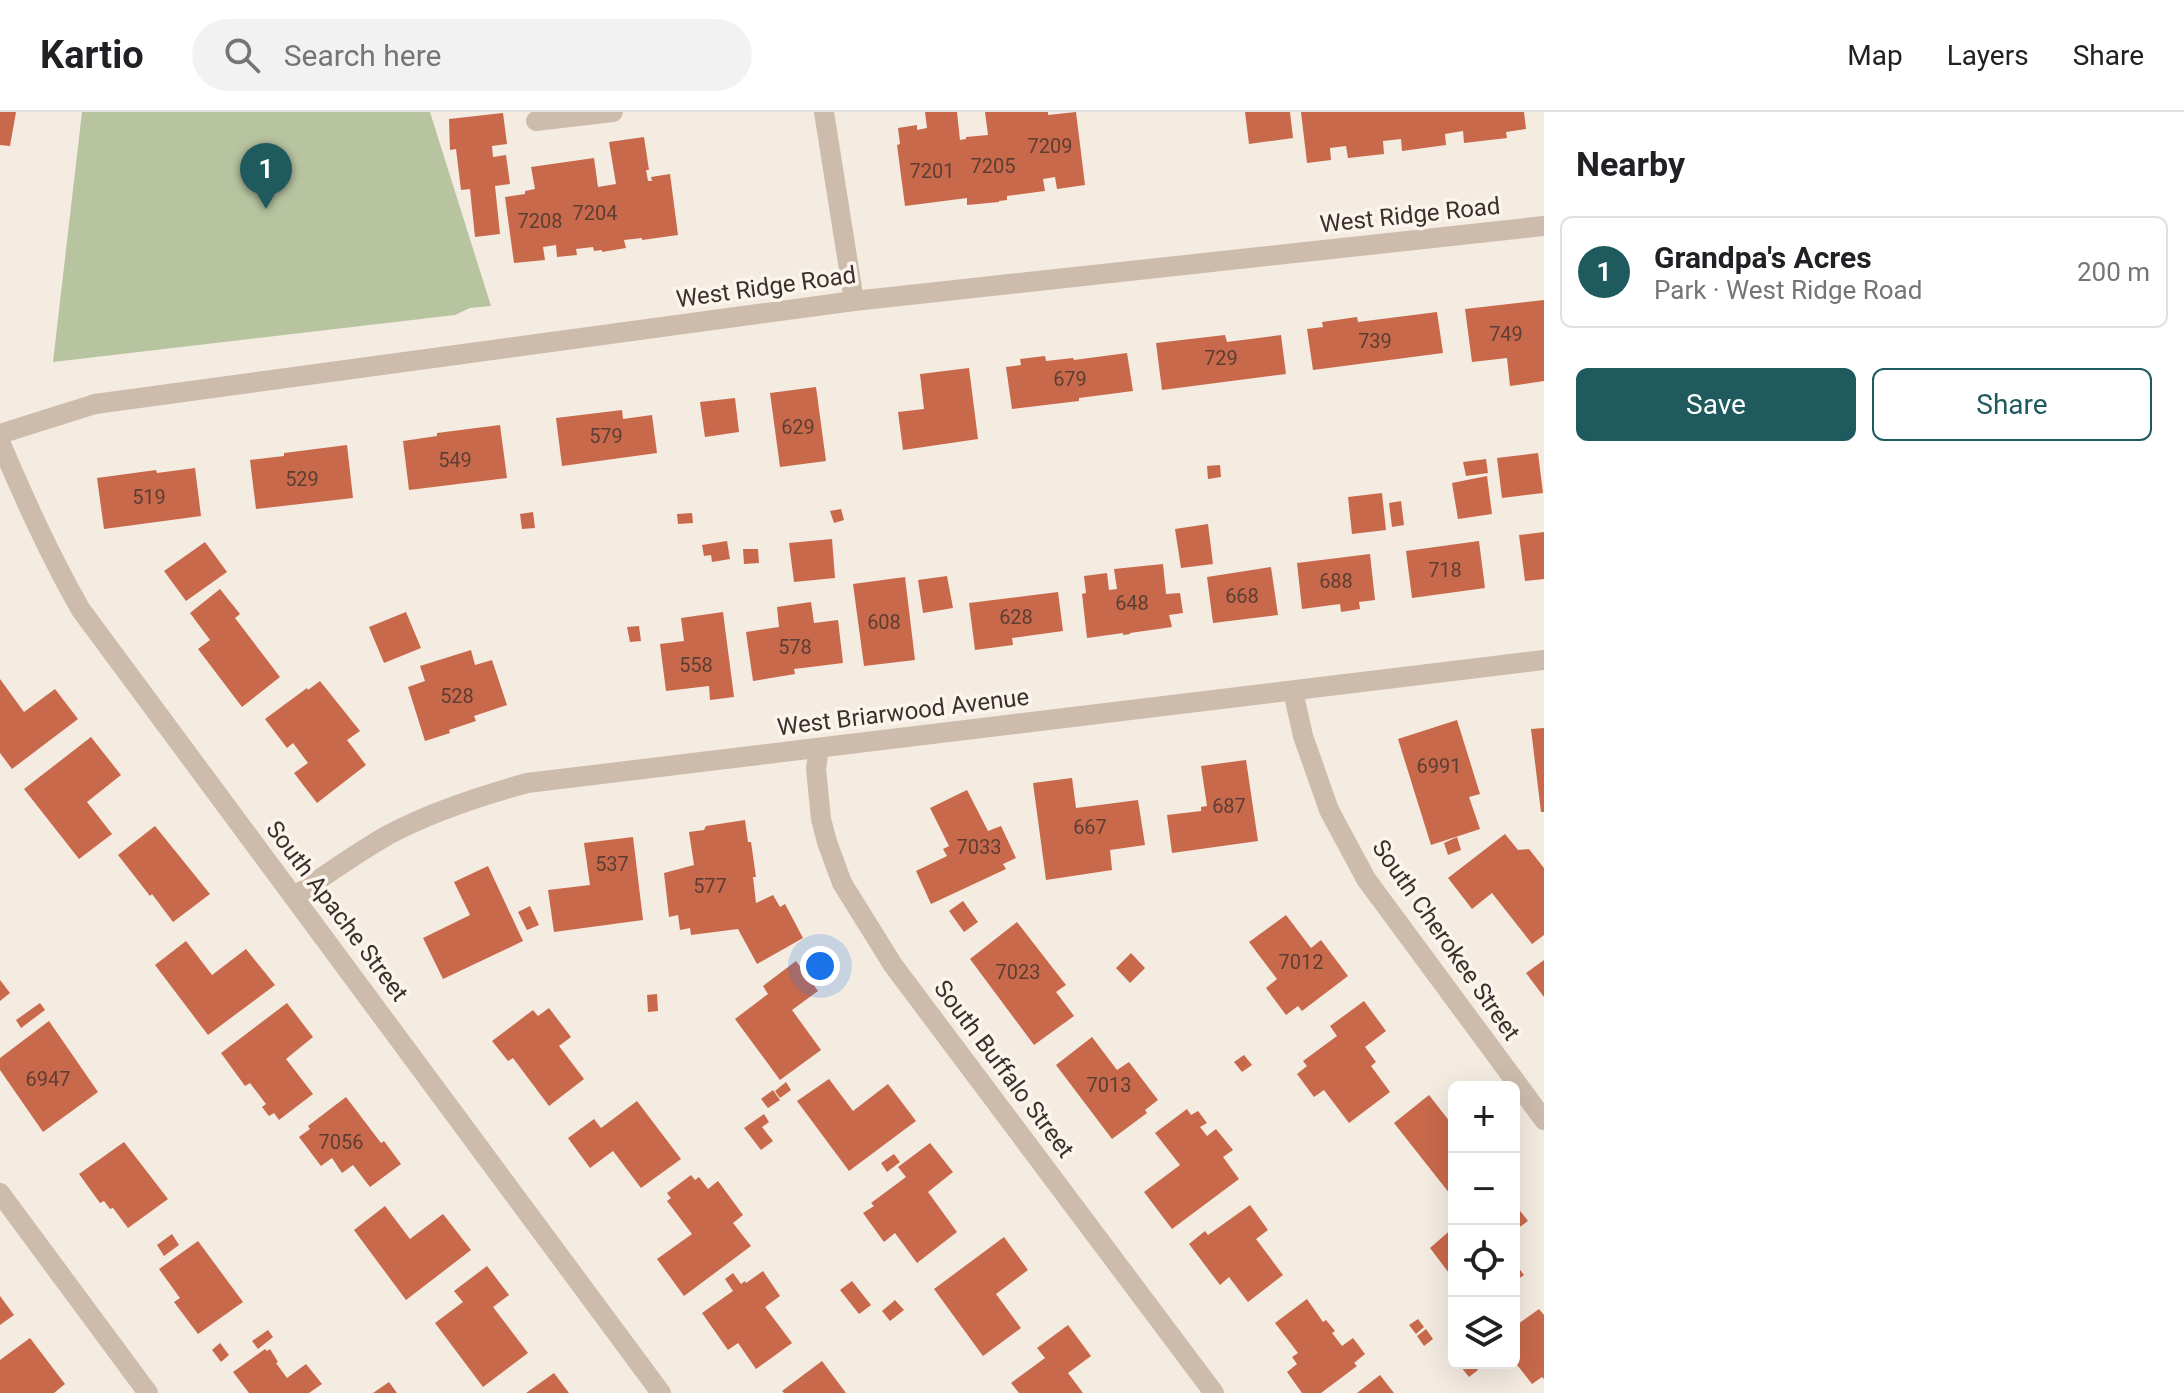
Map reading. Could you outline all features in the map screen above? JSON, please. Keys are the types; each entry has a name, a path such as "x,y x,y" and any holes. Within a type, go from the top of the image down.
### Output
{"street":[{"path":"536,121 613,112"},
{"path":"824,112 854,301"},
{"name":"West Ridge Road","path":"0,434 95,404 854,301 1544,226"},
{"name":"South Apache Street","path":"0,442 38,530 81,610 661,1393"},
{"name":"West Briarwood Avenue","path":"294,897 345,860 391,833 449,808 527,783 1544,660"},
{"name":"South Cherokee Street","path":"1293,691 1303,736 1329,810 1366,879 1544,1120"},
{"name":"South Buffalo Street","path":"819,748 816,769 821,819 842,883 893,965 1214,1393"},
{"path":"0,1193 148,1393"}],"green space":[{"path":"82,112 430,112 491,306 470,308 455,315 53,362"}],"building":[{"path":"0,112 16,112 10,146 0,145"},
{"path":"925,112 957,112 960,140 988,135 985,112 1048,112 1048,115 1076,112 1085,185 1057,189 1055,177 1043,179 1045,191 1007,196 1007,200 999,202 967,205 967,198 905,206 897,145 900,144 898,128 917,125 917,130 927,128"},
{"path":"1245,112 1290,112 1293,138 1249,144"},
{"path":"1301,112 1524,112 1526,129 1506,132 1507,138 1464,143 1463,131 1445,134 1446,145 1402,151 1401,139 1383,141 1384,154 1348,158 1346,146 1330,148 1331,160 1307,163"},
{"path":"503,113 507,144 492,146 493,157 506,155 510,184 495,186 500,234 475,237 470,189 461,190 456,149 450,150 449,119"},
{"path":"644,137 648,181 652,181 651,177 670,174 678,235 624,240 626,248 602,252 594,251 593,247 576,249 577,255 557,257 556,245 543,247 545,260 514,263 505,197 535,189 531,167 594,158 598,187 616,184 609,142"},
{"path":"1544,300 1544,381 1510,386 1507,358 1472,362 1465,309"},
{"path":"1437,312 1443,353 1313,370 1307,329 1323,327 1322,322 1357,317 1358,322"},
{"path":"1225,335 1227,342 1281,335 1286,374 1162,390 1156,343"},
{"path":"1127,353 1133,391 1012,409 1006,367 1021,365 1020,359 1045,356 1046,361 1074,360"},
{"path":"969,368 978,439 903,450 898,412 924,409 920,374"},
{"path":"816,387 826,461 780,467 770,393"},
{"path":"735,398 739,432 705,437 700,402"},
{"path":"622,410 623,419 652,415 657,453 562,466 556,418"},
{"path":"500,425 507,478 409,490 403,441"},
{"path":"347,445 353,498 256,509 250,460"},
{"path":"1538,453 1543,493 1502,498 1497,458"},
{"path":"1486,459 1488,473 1466,476 1463,462"},
{"path":"1220,465 1221,477 1208,479 1207,466"},
{"path":"195,468 201,516 104,529 97,478"},
{"path":"1487,476 1492,514 1458,519 1452,483"},
{"path":"1382,493 1386,530 1352,534 1348,497"},
{"path":"1401,501 1404,525 1392,527 1389,503"},
{"path":"841,509 844,520 834,523 830,511"},
{"path":"533,512 535,528 522,529 520,514"},
{"path":"692,513 693,523 678,524 677,514"},
{"path":"1208,524 1213,564 1181,568 1175,529"},
{"path":"1544,532 1544,579 1525,581 1519,535"},
{"path":"832,539 835,578 794,582 789,543"},
{"path":"727,541 730,559 712,562 711,555 704,556 702,545"},
{"path":"1479,541 1485,588 1412,598 1406,551"},
{"path":"205,542 227,572 186,601 164,571"},
{"path":"743,549 758,549 759,563 744,564"},
{"path":"1370,554 1375,600 1359,602 1360,609 1341,612 1340,604 1302,609 1297,563"},
{"path":"1163,564 1166,594 1180,593 1183,613 1169,615 1172,627 1087,638 1082,594 1086,593 1084,576 1107,573 1109,590 1117,589 1114,569"},
{"path":"1271,567 1278,615 1213,623 1207,577"},
{"path":"947,576 953,608 923,613 918,580"},
{"path":"905,577 915,660 864,666 853,584"},
{"path":"220,589 240,614 235,618 280,677 242,707 198,649 210,640 190,613"},
{"path":"1058,592 1063,631 1012,638 1013,645 975,650 969,603"},
{"path":"811,602 814,623 838,620 843,663 794,669 795,674 753,681 746,632 779,627 777,607"},
{"path":"406,612 421,648 384,663 369,627"},
{"path":"723,612 734,697 710,700 709,686 666,691 660,644 684,641 681,618"},
{"path":"639,626 641,641 630,642 627,627"},
{"path":"471,650 475,665 492,660 507,705 474,716 476,721 425,741 408,687 425,681 420,666"},
{"path":"0,679 24,712 55,689 78,719 12,769 0,753"},
{"path":"320,681 360,731 347,740 366,765 317,803 294,773 308,763 293,743 287,748 265,719"},
{"path":"1457,720 1480,794 1469,797 1480,829 1431,845 1398,739"},
{"path":"1544,728 1544,812 1541,812 1531,729"},
{"path":"91,737 121,775 87,802 112,834 79,859 24,789"},
{"path":"1246,760 1258,841 1172,853 1167,815 1201,811 1201,807 1207,806 1201,766"},
{"path":"1072,778 1076,808 1138,800 1145,845 1110,850 1112,870 1046,880 1033,783"},
{"path":"967,790 988,831 1001,826 1016,858 1003,864 1006,869 931,904 916,871 947,856 943,849 949,846 930,808"},
{"path":"745,820 756,877 753,877 756,903 773,895 780,907 785,904 803,938 757,964 738,929 691,935 690,928 680,930 678,915 669,917 664,873 694,865 689,832"},
{"path":"155,826 210,894 173,922 118,855"},
{"path":"1505,834 1518,850 1529,849 1544,868 1544,935 1532,944 1492,893 1472,909 1448,878"},
{"path":"633,837 643,920 554,932 548,890 590,885 584,843"},
{"path":"1457,837 1461,850 1448,855 1444,843"},
{"path":"488,866 523,941 443,979 423,938 470,915 454,882"},
{"path":"963,901 978,922 964,932 949,911"},
{"path":"530,906 539,925 527,930 518,912"},
{"path":"1286,915 1311,948 1321,940 1348,976 1302,1011 1298,1006 1286,1015 1266,988 1277,979 1249,942"},
{"path":"1017,922 1066,985 1056,992 1074,1016 1034,1045 970,959"},
{"path":"186,941 212,975 246,949 275,985 208,1035 155,965"},
{"path":"1131,953 1145,968 1130,983 1116,968"},
{"path":"1544,960 1544,997 1526,973"},
{"path":"796,961 818,991 792,1010 821,1050 780,1080 735,1019 768,994 763,986"},
{"path":"0,980 10,993 0,1001"},
{"path":"657,994 658,1011 648,1012 647,995"},
{"path":"1364,1001 1386,1031 1365,1047 1376,1062 1371,1066 1390,1092 1349,1123 1324,1090 1314,1097 1297,1074 1307,1066 1303,1061 1337,1036 1330,1026"},
{"path":"40,1003 45,1010 21,1028 16,1020"},
{"path":"287,1003 313,1037 286,1059 313,1094 279,1120 274,1113 269,1116 262,1107 266,1104 250,1083 245,1086 221,1053"},
{"path":"549,1008 571,1037 559,1046 584,1079 549,1106 513,1058 508,1061 492,1041 533,1010 538,1016"},
{"path":"49,1021 98,1092 43,1132 0,1070 0,1058"},
{"path":"1092,1037 1117,1070 1129,1062 1158,1100 1145,1110 1147,1113 1112,1139 1056,1065"},
{"path":"1244,1055 1252,1065 1242,1072 1234,1062"},
{"path":"829,1079 853,1111 888,1084 916,1121 849,1171 797,1101"},
{"path":"786,1082 791,1090 780,1098 775,1091"},
{"path":"773,1090 780,1100 768,1108 761,1099"},
{"path":"1429,1095 1448,1119 1448,1191 1394,1123"},
{"path":"346,1097 401,1164 370,1187 353,1165 342,1173 332,1158 321,1166 299,1137 310,1129 308,1126"},
{"path":"637,1101 681,1159 641,1188 613,1151 590,1168 568,1138 594,1119 601,1128"},
{"path":"1187,1109 1191,1115 1198,1111 1207,1123 1200,1127 1207,1136 1216,1129 1233,1150 1223,1157 1239,1179 1172,1229 1144,1192 1180,1165 1155,1133"},
{"path":"764,1114 769,1122 762,1127 773,1141 761,1150 744,1128"},
{"path":"124,1142 168,1199 128,1228 113,1208 110,1209 104,1201 100,1203 79,1174"},
{"path":"930,1143 953,1172 928,1192 957,1232 917,1263 895,1233 884,1242 863,1213 874,1206 871,1203 906,1177 898,1167"},
{"path":"894,1154 900,1162 887,1172 881,1163"},
{"path":"691,1175 695,1180 699,1177 708,1189 718,1181 743,1215 733,1223 751,1246 684,1296 657,1259 692,1234 667,1201 671,1198 667,1193"},
{"path":"1250,1205 1268,1230 1256,1239 1283,1275 1248,1302 1229,1277 1220,1285 1189,1244 1205,1231 1208,1235"},
{"path":"385,1206 410,1239 443,1214 471,1250 406,1300 354,1230"},
{"path":"1520,1211 1528,1221 1520,1227"},
{"path":"1448,1232 1448,1272 1430,1248"},
{"path":"172,1234 179,1245 164,1256 157,1245"},
{"path":"1004,1237 1028,1270 996,1294 1021,1328 983,1356 934,1289"},
{"path":"198,1241 243,1302 198,1334 174,1302 180,1298 159,1269"},
{"path":"487,1266 509,1295 493,1307 528,1353 483,1387 435,1323 463,1302 454,1291"},
{"path":"763,1271 780,1296 765,1307 792,1343 756,1369 738,1343 728,1350 702,1313 733,1291 725,1279 733,1273 741,1284"},
{"path":"852,1281 871,1305 859,1314 840,1290"},
{"path":"0,1296 14,1315 0,1325"},
{"path":"1307,1299 1323,1322 1326,1320 1335,1331 1332,1333 1342,1346 1353,1338 1365,1354 1354,1363 1357,1366 1321,1393 1302,1393 1287,1372 1297,1364 1292,1357 1298,1353 1275,1323"},
{"path":"895,1300 904,1310 890,1321 882,1311"},
{"path":"1539,1309 1544,1315 1544,1379 1542,1377 1532,1384 1520,1369 1520,1323"},
{"path":"1418,1319 1424,1327 1416,1334 1409,1325"},
{"path":"1068,1325 1091,1356 1068,1373 1083,1393 1019,1393 1011,1383 1045,1358 1037,1348"},
{"path":"1426,1329 1433,1339 1424,1346 1417,1336"},
{"path":"268,1330 273,1337 258,1349 252,1341"},
{"path":"30,1338 65,1384 54,1393 0,1393 0,1360"},
{"path":"220,1343 229,1355 221,1362 212,1350"},
{"path":"265,1349 270,1349 287,1378 306,1364 322,1384 309,1393 249,1393 233,1372"},
{"path":"822,1361 846,1393 782,1391"},
{"path":"1463,1369 1477,1369 1478,1370 1469,1377"},
{"path":"554,1373 569,1393 526,1393"},
{"path":"1380,1375 1394,1393 1357,1393"},
{"path":"389,1382 397,1393 373,1393"}],"place":[{"name":"Grandpa's Acres","path":"266,209"}]}
